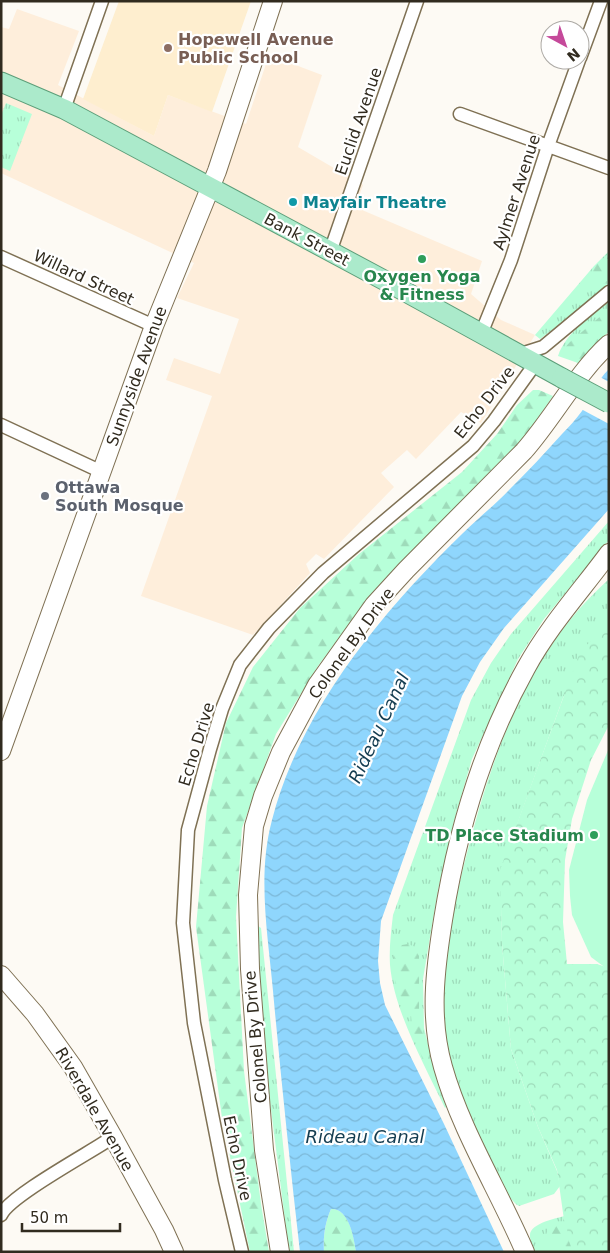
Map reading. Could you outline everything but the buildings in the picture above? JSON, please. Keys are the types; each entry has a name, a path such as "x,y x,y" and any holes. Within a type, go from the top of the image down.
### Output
{"main road":[{"name":"Sunnyside Avenue","path":"2,744 154,326 210,187 273,1"},
{"name":"Bank Street","path":"1,82 64,109 609,403"},
{"name":"Colonel By Drive","path":"280,1252 264,1150 250,969 248,895 254,826 264,796 281,752 316,685 374,605 524,451 541,431 577,379 609,344"},
{"path":"525,1252 462,1118 449,1085 443,1066 434,1013 435,979 451,877 464,823 480,771 507,705 526,668 551,628 609,553"},
{"path":"578,595 609,568"},
{"name":"Riverdale Avenue","path":"1,975 55,1041 73,1067 114,1137 174,1252"}],"street":[{"path":"64,109 102,1"},
{"name":"Euclid Avenue","path":"330,252 417,1"},
{"name":"Aylmer Avenue","path":"590,30 600,1"},
{"name":"Aylmer Avenue","path":"481,334 511,260 548,146 576,70"},
{"path":"460,114 609,168"},
{"name":"Willard Street","path":"1,257 154,326"},
{"name":"Echo Drive","path":"518,354 543,347 609,292"},
{"name":"Echo Drive","path":"242,1252 225,1180 194,1023 183,923 188,830 222,709 240,665 269,628 323,573 473,446 494,421 535,364"},
{"path":"1,425 102,472"},
{"path":"1,1214 3,1210 26,1191 114,1137"}],"shaded area":[{"name":"Hopewell Avenue Public School","path":"119,1 251,1 212,112 168,95 154,136 83,99"},
{"path":"17,9 79,31 58,85 154,136 168,95 246,124 269,55 322,75 298,147 363,185 355,207 482,261 471,294 501,320 535,335 481,423 461,412 416,459 407,450 381,473 394,487 324,559 316,554 306,564 310,573 253,635 141,596 212,396 166,380 174,358 220,374 239,319 177,298 194,263 1,173 1,27 9,29"}],"green space":[{"path":"6,103 32,114 10,171 1,167 1,115"},
{"path":"609,251 609,283 577,311 540,339 535,335 594,266"},
{"path":"609,253 609,279 599,288 591,286 592,269"},
{"path":"609,301 609,331 578,363 558,356 573,332"},
{"path":"609,309 609,331 578,363 560,353 570,342"},
{"path":"533,390 539,390 553,396 524,438 366,601 318,666 276,734 242,828 236,917 244,1071 269,1252 250,1252 222,1118 196,927 207,806 226,723 253,667 300,608 359,554 462,472 497,434 517,405"},
{"path":"609,521 609,540 544,619 518,659 472,759 454,821 438,890 423,979 424,1028 438,1085 447,1106 445,1108 420,1056 397,1001 390,965 393,915 471,700 491,663 511,634"},
{"path":"609,579 609,624 588,646 563,698 510,844 501,889 502,944 511,1049 538,1127 557,1171 560,1186 554,1194 519,1206 509,1196 493,1167 466,1109 449,1053 445,1034 442,998 454,910 484,791 519,702 534,673 570,620"},
{"path":"609,622 609,725 591,760 572,819 565,860 563,922 567,964 597,964 609,968 609,1252 574,1252 564,1220 557,1170 538,1127 511,1049 502,944 500,870 580,652"},
{"name":"TD Place Stadium","path":"609,748 609,967 607,969 591,957 572,915 569,870 587,800"},
{"path":"258,926 261,928 294,1252 289,1252 262,1038"},
{"path":"408,944 413,946 419,956 419,1014 428,1051 427,1063 423,1061 412,1027 409,1009 403,1005 395,980 394,954 402,945"},
{"path":"331,1209 342,1213 346,1218 352,1232 356,1252 324,1252 325,1230"},
{"path":"568,1215 593,1252 535,1252 531,1242 531,1231 539,1224"},
{"path":"557,1224 567,1236 573,1252 550,1252 546,1235 547,1231"}],"water":[{"name":"Rideau Canal","path":"609,369 609,509 504,628 480,662 462,696 381,921 378,961 385,1005 444,1124 504,1252 356,1252 352,1232 346,1218 337,1210 331,1209 325,1230 324,1252 300,1252 282,1089 264,884 265,862 272,820 285,779 302,740 323,702 374,630 432,564 504,495 570,426"}],"pier":[{"path":"598,376 609,382 609,424 581,409"}],"place":[{"name":"Hopewell Avenue Public School","path":"168,48"},
{"name":"Mayfair Theatre","path":"293,202"},
{"name":"Oxygen Yoga & Fitness","path":"422,259"},
{"name":"Ottawa South Mosque","path":"45,496"},
{"name":"TD Place Stadium","path":"594,835"}]}
